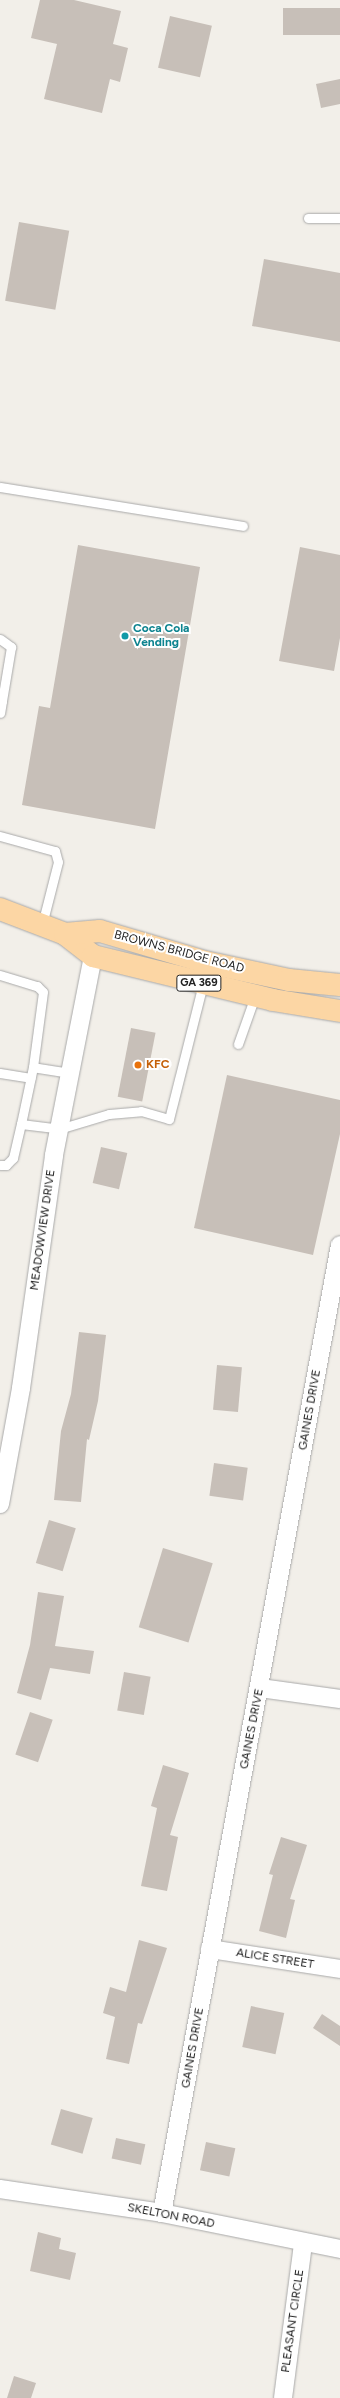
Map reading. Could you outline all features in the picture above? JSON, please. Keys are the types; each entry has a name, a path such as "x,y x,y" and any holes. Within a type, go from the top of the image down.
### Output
{"main road":[{"name":"BROWNS BRIDGE ROAD","path":"0,910 65,934 93,956 255,996 340,1011"},
{"name":"BROWNS BRIDGE ROAD","path":"65,934 100,931 205,962 288,980 340,985"}],"street":[{"name":"MEADOWVIEW DRIVE","path":"0,1504 21,1388 59,1129 93,956"},
{"name":"GAINES DRIVE","path":"162,2213 210,1949 260,1688 332,1329 340,1245"},
{"path":"260,1688 340,1699"},
{"name":"ALICE STREET","path":"210,1949 340,1969"},
{"name":"SKELTON ROAD","path":"0,2189 162,2213 303,2244 340,2249"},
{"name":"PLEASANT CIRCLE","path":"282,2398 303,2244"}],"lane":[{"path":"308,218 340,218"},
{"path":"0,487 243,526"},
{"path":"0,639 11,647 0,713"},
{"path":"0,836 55,851 58,862 42,925"},
{"path":"0,975 37,986 43,992 31,1078 13,1158 6,1165 0,1165"},
{"path":"21,1124 59,1129 109,1114 141,1111 168,1119 203,984"},
{"path":"238,1044 255,996"},
{"path":"33,1066 70,1073"},
{"path":"0,1073 31,1078"}],"building":[{"path":"40,0 74,0 121,11 113,44 128,48 120,82 110,79 102,113 44,99 57,44 31,38"},
{"path":"283,8 340,8 340,35 283,35"},
{"path":"170,16 212,26 200,77 158,68"},
{"path":"340,79 340,104 321,108 316,84"},
{"path":"19,222 69,231 55,310 5,301"},
{"path":"264,259 340,273 340,342 252,326"},
{"name":"Coca Cola Vending","path":"78,545 200,567 155,829 22,805 39,706 50,708"},
{"path":"300,547 340,555 340,638 334,671 279,661"},
{"name":"KFC","path":"131,1028 156,1033 142,1101 118,1097"},
{"path":"227,1075 340,1100 340,1134 313,1255 194,1228"},
{"path":"101,1147 127,1153 119,1189 93,1183"},
{"path":"79,1332 106,1335 98,1401 89,1440 87,1439 81,1502 54,1500 61,1431 71,1394"},
{"path":"217,1365 242,1367 238,1412 213,1410"},
{"path":"214,1463 248,1468 243,1500 209,1496"},
{"path":"49,1520 76,1528 63,1571 36,1563"},
{"path":"163,1548 213,1563 188,1643 139,1627"},
{"path":"38,1592 64,1596 55,1646 94,1651 90,1674 50,1668 41,1700 17,1693 30,1645"},
{"path":"124,1672 151,1677 144,1715 117,1710"},
{"path":"30,1712 53,1720 38,1762 15,1755"},
{"path":"163,1765 189,1773 170,1835 178,1837 167,1891 141,1886 157,1808 151,1806"},
{"path":"281,1837 307,1845 290,1899 295,1900 286,1938 259,1931 273,1875 269,1874"},
{"path":"139,1940 167,1948 142,2024 138,2023 129,2064 106,2059 115,2017 103,2013 110,1987 126,1992"},
{"path":"251,2006 284,2013 276,2054 242,2047"},
{"path":"322,2014 340,2026 340,2046 313,2028"},
{"path":"61,2109 93,2118 83,2154 51,2145"},
{"path":"116,2138 145,2144 141,2165 112,2159"},
{"path":"206,2142 235,2148 229,2177 200,2170"},
{"path":"38,2232 61,2238 59,2249 76,2253 70,2280 30,2271"},
{"path":"14,2376 36,2383 31,2398 7,2398"}],"place":[{"name":"Coca Cola Vending","path":"125,636"},
{"name":"KFC","path":"138,1065"}]}
